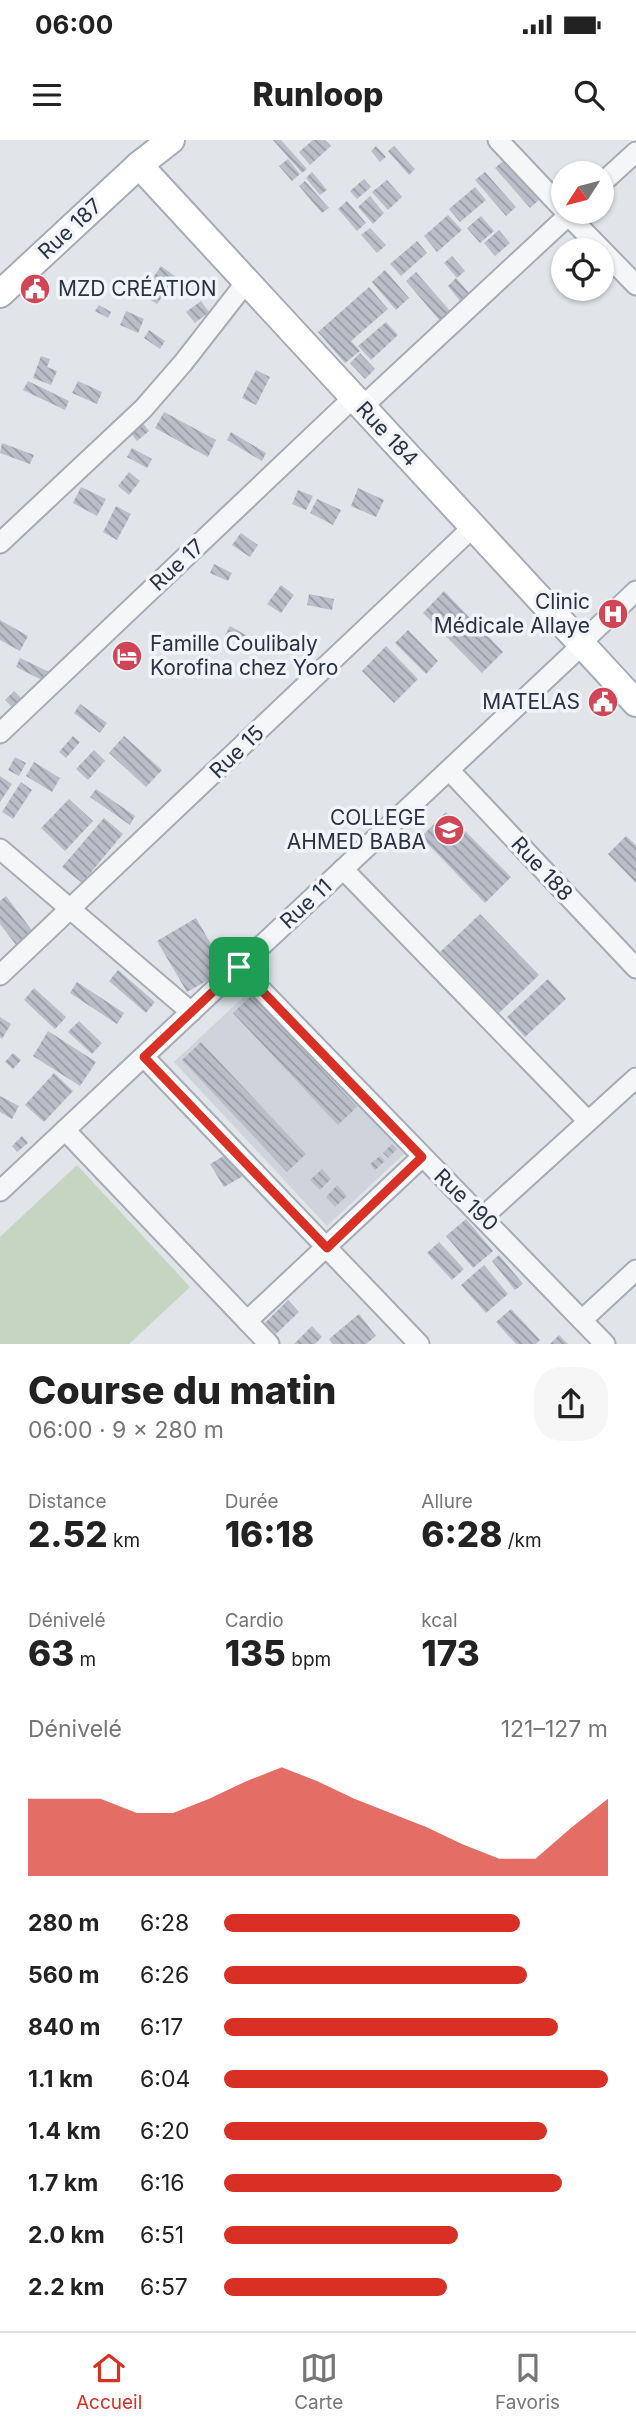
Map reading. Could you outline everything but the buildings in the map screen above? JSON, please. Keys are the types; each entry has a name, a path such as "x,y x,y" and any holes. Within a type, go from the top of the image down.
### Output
{"street":[{"name":"Rue 187","path":"139,165 162,140"},
{"name":"Rue 187","path":"2,290 139,165 171,140"},
{"path":"498,140 551,195"},
{"path":"614,172 636,152"},
{"name":"Rue 184","path":"139,165 636,703"},
{"name":"Rue 17","path":"0,733 554,224"},
{"path":"578,224 636,285"},
{"path":"0,543 142,409 183,363 247,281"},
{"name":"Rue 15","path":"0,975 473,527"},
{"name":"Rue 11","path":"0,1192 636,592"},
{"name":"Rue 188","path":"449,770 636,968"},
{"path":"0,849 191,1012"},
{"path":"343,869 589,1121"},
{"name":"Rue 190","path":"239,967 422,1157 484,1216 605,1344"},
{"path":"144,1057 419,1344"},
{"path":"484,1216 636,1078"},
{"path":"65,1130 269,1344"},
{"path":"247,1321 422,1157"},
{"path":"582,1320 636,1270"}],"shaded area":[{"path":"251,990 404,1154 327,1226 174,1062"}],"green space":[{"path":"77,1165 190,1287 129,1344 0,1344 0,1237"}],"place":[{"name":"MZD CRÉATION","path":"35,289"},
{"name":"Clinic Médicale Allaye","path":"613,614"},
{"name":"Famille Coulibaly Korofina chez Yoro","path":"127,656"},
{"name":"MATELAS","path":"603,702"},
{"name":"COLLEGE AHMED BABA","path":"449,830"}],"route":[{"path":"239,967 422,1157 327,1248 144,1057 239,967"}]}
